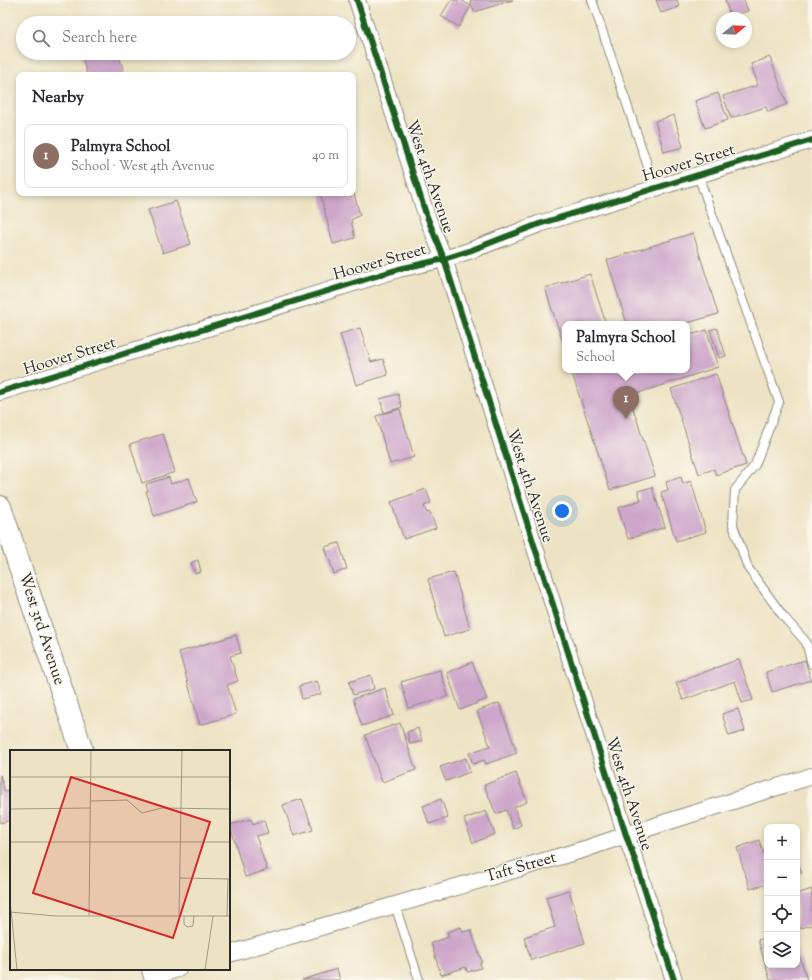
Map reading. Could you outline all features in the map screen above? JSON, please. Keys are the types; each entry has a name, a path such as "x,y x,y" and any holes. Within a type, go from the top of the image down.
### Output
{"street":[{"name":"West 4th Avenue","path":"357,0 426,214 444,259 626,835 674,980"},
{"name":"Hoover Street","path":"0,392 399,269 444,259 539,224 812,140"},
{"name":"West 3rd Avenue","path":"0,507 82,750"},
{"name":"Taft Street","path":"230,954 585,849 812,776"},
{"path":"155,975 174,970"}],"lane":[{"path":"592,0 655,188"},
{"path":"698,175 779,402 755,465 735,490 733,525 748,568 783,616 806,642 812,664"},
{"path":"395,905 419,980"}],"building":[{"path":"451,0 461,0 471,6 459,27 441,16"},
{"path":"470,0 513,0 474,12"},
{"path":"656,0 677,0 679,7 661,13"},
{"path":"725,0 744,0 748,11 729,12"},
{"path":"770,57 787,104 768,112 766,107 731,118 723,96 758,85 751,64"},
{"path":"83,60 120,60 124,72 86,72"},
{"path":"718,93 728,120 705,128 695,101"},
{"path":"674,115 683,147 664,152 655,121"},
{"path":"321,196 355,196 360,215 351,220 355,238 333,244"},
{"path":"176,201 191,244 163,253 148,210"},
{"path":"693,233 718,314 690,322 690,321 626,321 607,260"},
{"path":"590,274 605,321 562,321 562,340 545,288"},
{"path":"360,328 371,362 383,359 388,375 356,385 340,334"},
{"path":"717,328 726,356 719,358 710,330"},
{"path":"707,330 718,367 629,396 655,476 610,490 572,373 690,373 690,335"},
{"path":"716,374 746,465 716,475 714,469 699,474 671,389"},
{"path":"398,394 402,407 384,413 380,399"},
{"path":"400,409 414,457 390,464 376,416"},
{"path":"163,434 175,472 142,483 130,444"},
{"path":"169,477 171,484 189,478 197,502 154,516 146,491 148,491 146,484"},
{"path":"681,477 683,484 691,481 706,532 676,541 661,492 668,490 666,482"},
{"path":"652,487 665,527 628,539 618,508 641,500 638,491"},
{"path":"426,489 431,503 424,506 427,513 430,512 436,528 404,539 391,502"},
{"path":"339,543 347,569 334,574 325,547"},
{"path":"198,560 201,572 195,574 191,563"},
{"path":"454,572 470,629 444,637 428,579"},
{"path":"236,635 241,653 230,656 238,681 227,685 236,714 200,725 179,652"},
{"path":"739,659 753,700 742,703 735,681 683,700 676,683"},
{"path":"805,660 811,680 772,692 766,672"},
{"path":"472,662 487,699 460,710 447,673"},
{"path":"440,670 448,696 409,708 401,682"},
{"path":"371,675 374,689 353,695 349,682"},
{"path":"317,681 321,694 302,699 299,686"},
{"path":"385,688 394,715 362,726 353,699"},
{"path":"499,703 517,753 486,764 484,760 473,764 469,753 490,746 477,711"},
{"path":"738,709 745,731 729,736 722,714"},
{"path":"400,723 416,770 382,782 365,735"},
{"path":"418,728 422,741 410,744 407,732"},
{"path":"466,758 470,772 446,781 440,767"},
{"path":"516,773 527,802 514,807 521,825 513,829 506,810 496,814 484,785"},
{"path":"0,775 5,792 10,791 10,820 0,823"},
{"path":"302,799 313,830 294,836 283,805"},
{"path":"441,799 448,818 429,824 423,806"},
{"path":"486,811 495,834 473,843 464,819"},
{"path":"251,819 253,824 264,820 268,833 256,836 267,870 245,877 230,825"},
{"path":"759,840 764,852 764,885 750,889 737,848"},
{"path":"812,889 812,925 800,928 800,896 800,893"},
{"path":"569,890 585,943 531,960 524,937 555,927 546,897"},
{"path":"461,927 463,932 471,930 482,962 480,963 481,968 467,972 466,967 441,975 431,943 449,937 447,932"},
{"path":"764,938 764,960 758,940"},
{"path":"800,958 807,980 770,980 766,968 800,968"},
{"path":"337,969 340,980 302,980"}],"cycle path":[{"path":"357,0 426,214 444,259 626,835 674,980"},
{"path":"0,392 399,269 444,259 539,224 812,140"}],"place":[{"name":"Palmyra School","path":"626,419"}]}
